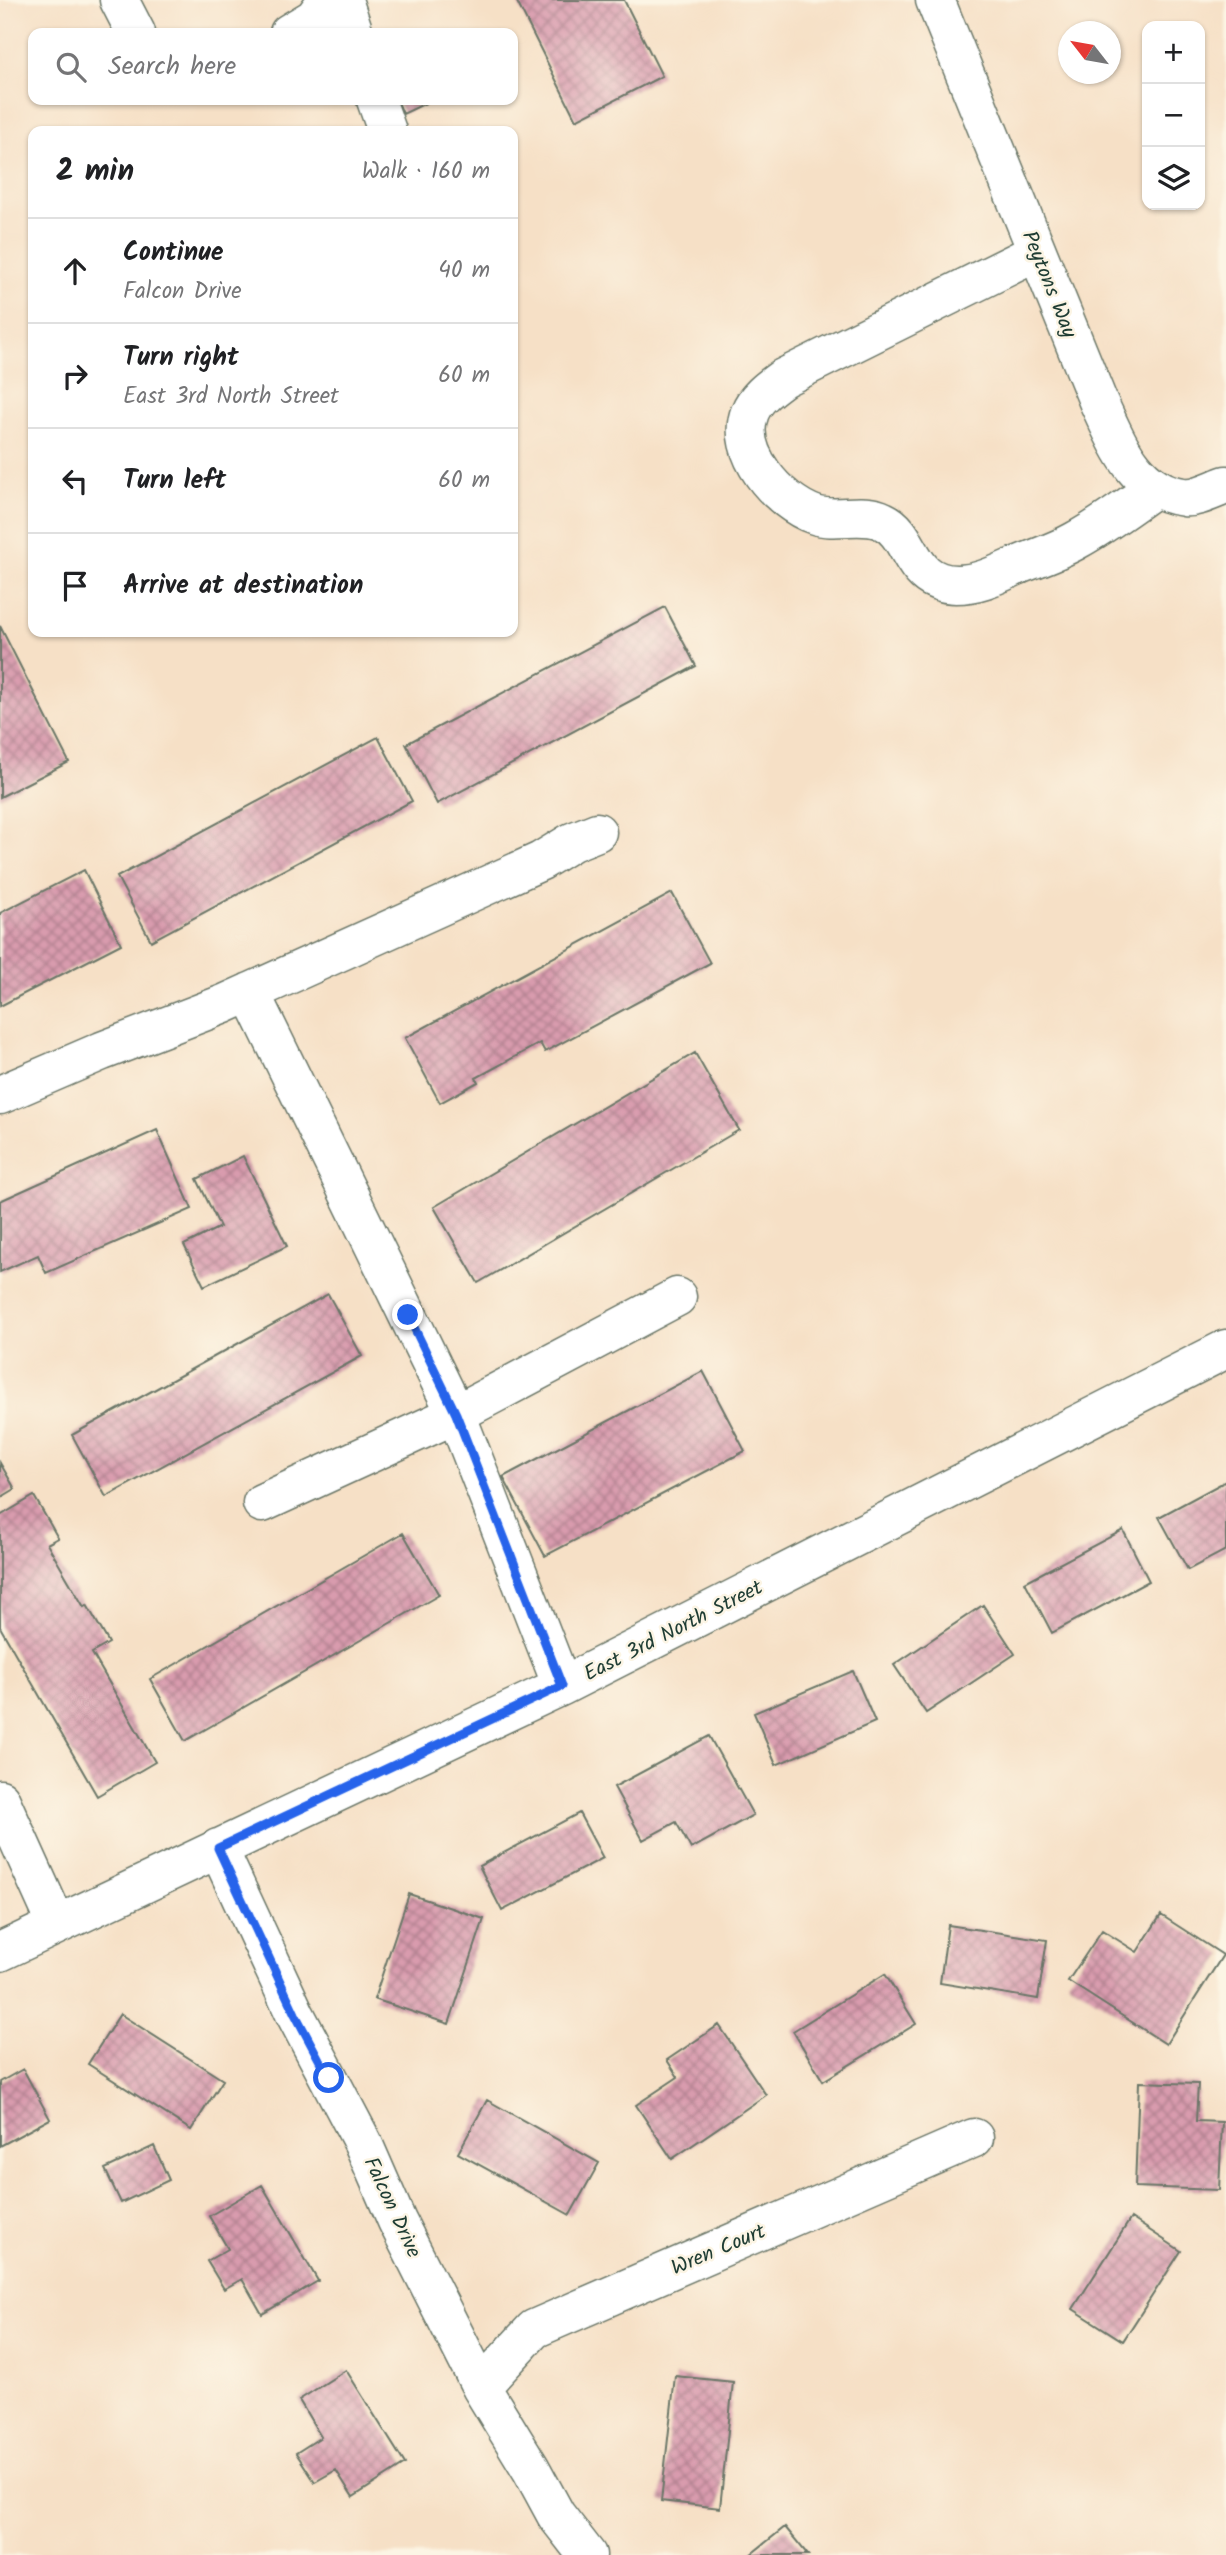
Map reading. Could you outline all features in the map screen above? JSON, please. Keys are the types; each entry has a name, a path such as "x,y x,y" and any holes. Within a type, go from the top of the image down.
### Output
{"street":[{"path":"119,0 133,28"},
{"path":"297,28 314,18 327,0"},
{"path":"343,0 352,28"},
{"name":"Peytons Way","path":"934,0 1098,401 1127,463 1155,488 1186,498 1226,485"},
{"path":"378,105 385,126"},
{"path":"1037,253 795,372 763,393 750,411 746,435 757,467 783,497 815,514 884,521 899,536 911,558 928,577 953,584 976,583 1075,541 1155,488"},
{"path":"0,1095 250,992 541,861 572,842 597,832"},
{"path":"250,992 456,1414 562,1686"},
{"path":"262,1503 456,1414 677,1297"},
{"name":"East 3rd North Street","path":"0,1952 56,1923 562,1686 1226,1349"},
{"path":"0,1799 56,1923"},
{"name":"Falcon Drive","path":"218,1848 295,2014 363,2143 397,2221 481,2387 556,2515 587,2555"},
{"name":"Wren Court","path":"481,2387 534,2329 974,2138"}],"building":[{"path":"516,0 624,0 662,76 576,120"},
{"path":"399,105 422,105 403,114"},
{"path":"665,607 696,666 437,804 406,744"},
{"path":"0,626 69,762 0,797"},
{"path":"378,737 412,801 151,941 117,877"},
{"path":"84,870 121,944 0,1006 0,913"},
{"path":"672,893 710,963 545,1052 540,1043 476,1078 478,1082 440,1103 405,1038"},
{"path":"695,1053 739,1130 478,1283 434,1207"},
{"path":"157,1130 192,1209 46,1273 38,1255 0,1272 0,1201"},
{"path":"243,1156 287,1246 204,1286 184,1245 220,1227 197,1179"},
{"path":"328,1294 362,1356 106,1497 72,1435"},
{"path":"703,1371 745,1451 545,1556 503,1477"},
{"path":"0,1463 15,1489 0,1498"},
{"path":"1226,1481 1226,1550 1188,1570 1159,1517"},
{"path":"34,1496 58,1538 47,1544 109,1643 92,1653 155,1762 97,1796 0,1627 0,1516"},
{"path":"1123,1530 1149,1581 1052,1633 1025,1582"},
{"path":"403,1533 439,1595 185,1741 150,1679"},
{"path":"983,1605 1015,1654 926,1713 894,1665"},
{"path":"853,1671 875,1722 776,1765 754,1713"},
{"path":"709,1736 753,1815 691,1849 676,1822 643,1840 614,1787"},
{"path":"579,1813 603,1858 502,1911 479,1866"},
{"path":"409,1894 484,1919 449,2024 374,1999"},
{"path":"1161,1915 1223,1955 1166,2044 1068,1981 1102,1930 1137,1952"},
{"path":"948,1925 1047,1940 1038,1999 940,1983"},
{"path":"885,1974 916,2024 823,2081 793,2031"},
{"path":"120,2014 223,2080 191,2130 88,2064"},
{"path":"719,2025 766,2095 672,2159 636,2105 678,2077 667,2060"},
{"path":"23,2069 50,2119 0,2146 0,2082"},
{"path":"1139,2082 1198,2084 1196,2121 1222,2122 1219,2190 1135,2187"},
{"path":"487,2100 599,2163 570,2215 458,2153"},
{"path":"154,2146 169,2180 121,2203 105,2169"},
{"path":"262,2185 318,2281 262,2314 242,2279 224,2289 207,2261 228,2249 209,2216"},
{"path":"1131,2218 1181,2251 1123,2341 1073,2309"},
{"path":"346,2370 405,2464 353,2497 336,2470 315,2482 296,2453 321,2437 299,2400"},
{"path":"675,2376 733,2382 720,2508 661,2501"},
{"path":"785,2527 808,2555 750,2555"}],"route":[{"path":"329,2078 295,2014 218,1848 562,1686 456,1414 408,1315"}]}
